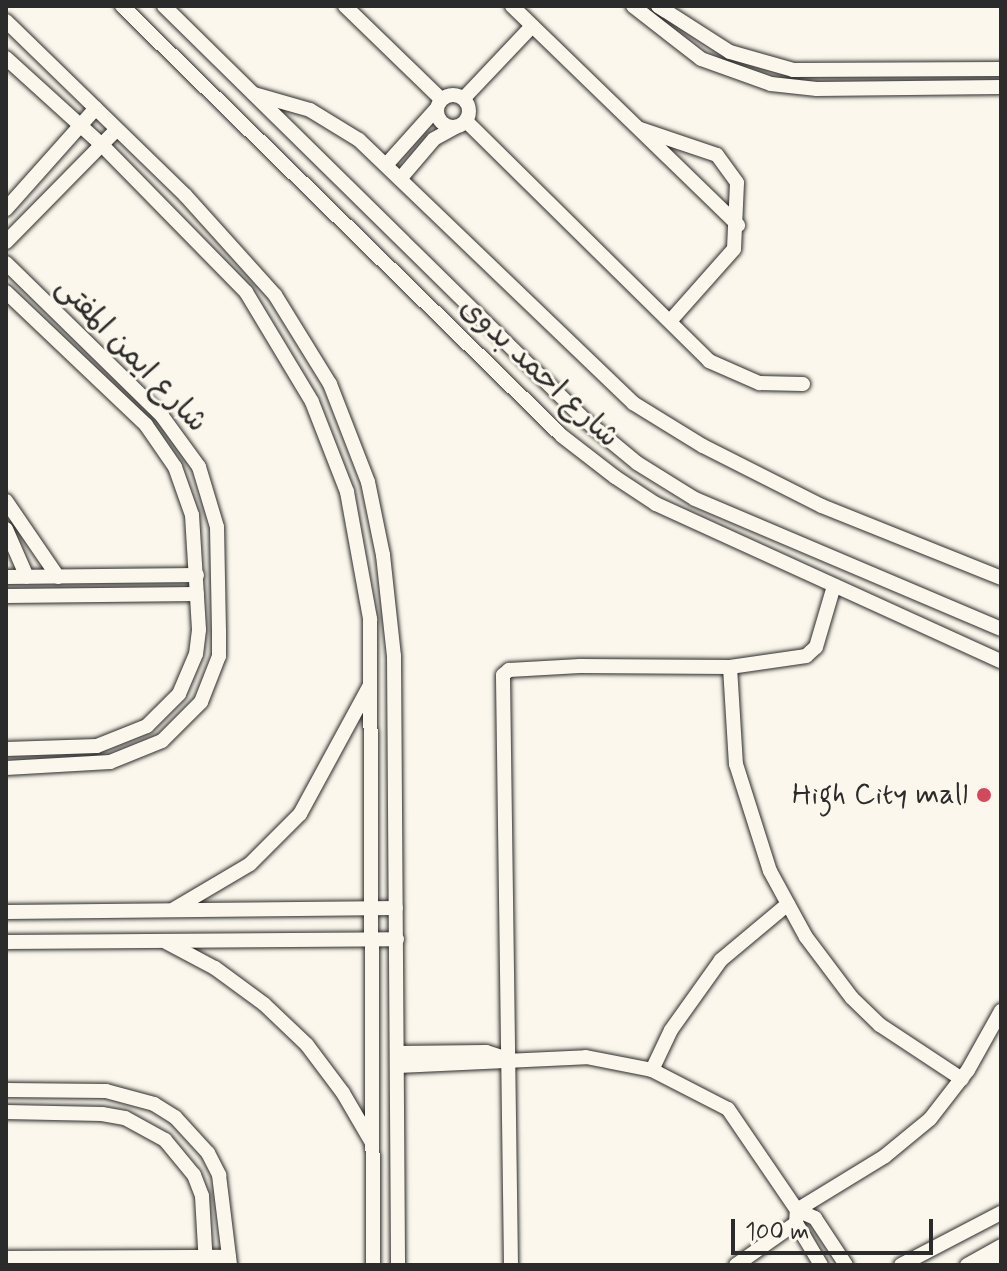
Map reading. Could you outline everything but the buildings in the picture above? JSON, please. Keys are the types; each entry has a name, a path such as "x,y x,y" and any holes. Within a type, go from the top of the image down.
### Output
{"street":[{"name":"شارع احمد بدوى","path":"122,6 562,436 656,504 1001,661"},
{"name":"شارع احمد بدوى","path":"164,6 585,420 637,463 695,499 1001,629"},
{"path":"345,6 439,104 440,121 461,124 709,361 732,374 759,383 803,384"},
{"path":"512,6 738,225"},
{"path":"633,6 701,59 771,84 817,89 1001,87"},
{"path":"658,6 730,52 793,70 1001,69"},
{"path":"6,21 220,231 275,295 317,361 351,432 374,506 389,600 397,939 398,1265"},
{"path":"464,98 532,26"},
{"path":"6,58 81,125 227,268 264,318 312,402 347,492 362,555 371,683 373,1265"},
{"path":"254,94 335,124 386,165 633,403 703,446 822,506 1001,578"},
{"path":"386,165 439,104 453,94 464,98 469,108 461,124 434,139 400,179"},
{"path":"6,209 96,108"},
{"path":"635,127 706,150 726,163 737,183 738,225 728,259 670,321"},
{"path":"6,242 117,129"},
{"name":"شارع ايمن المفتى","path":"6,263 162,416 199,467 217,527 219,656 201,702 162,741 110,762 6,768"},
{"name":"شارع ايمن المفتى","path":"6,292 162,445 185,490 197,575 199,630 189,674 172,703 147,726 97,746 6,749"},
{"path":"6,501 39,542 58,577"},
{"path":"6,529 27,577"},
{"path":"6,577 197,575"},
{"path":"511,1265 505,1058 503,675 509,670 580,666 730,667 812,652 834,586"},
{"path":"6,596 197,594"},
{"path":"730,667 736,764 766,859 788,904 813,948 852,998 880,1025 962,1079"},
{"path":"172,910 250,864 292,823 316,791 371,683"},
{"path":"652,1070 694,994 721,960 788,904"},
{"path":"6,912 396,908"},
{"path":"6,942 397,939"},
{"path":"162,940 252,995 307,1045 343,1093 373,1145"},
{"path":"736,1265 796,1217 885,1156 930,1119 962,1079 1001,1011"},
{"path":"398,1059 485,1065 505,1058 586,1057 652,1070 728,1109 796,1217 821,1265"},
{"path":"61,1111 62,1089"},
{"path":"6,1090 62,1089 131,1095 154,1104 193,1133 219,1175 230,1261 40,1262 6,1258"},
{"path":"6,1112 61,1111 125,1118 173,1148 202,1196 206,1261"},
{"path":"901,1265 1001,1213"},
{"path":"796,1217 815,1218 846,1265"},
{"path":"968,1265 1001,1246"},
{"path":"968,1265 1001,1260"}],"place":[{"name":"High City mall","path":"984,795"}]}
